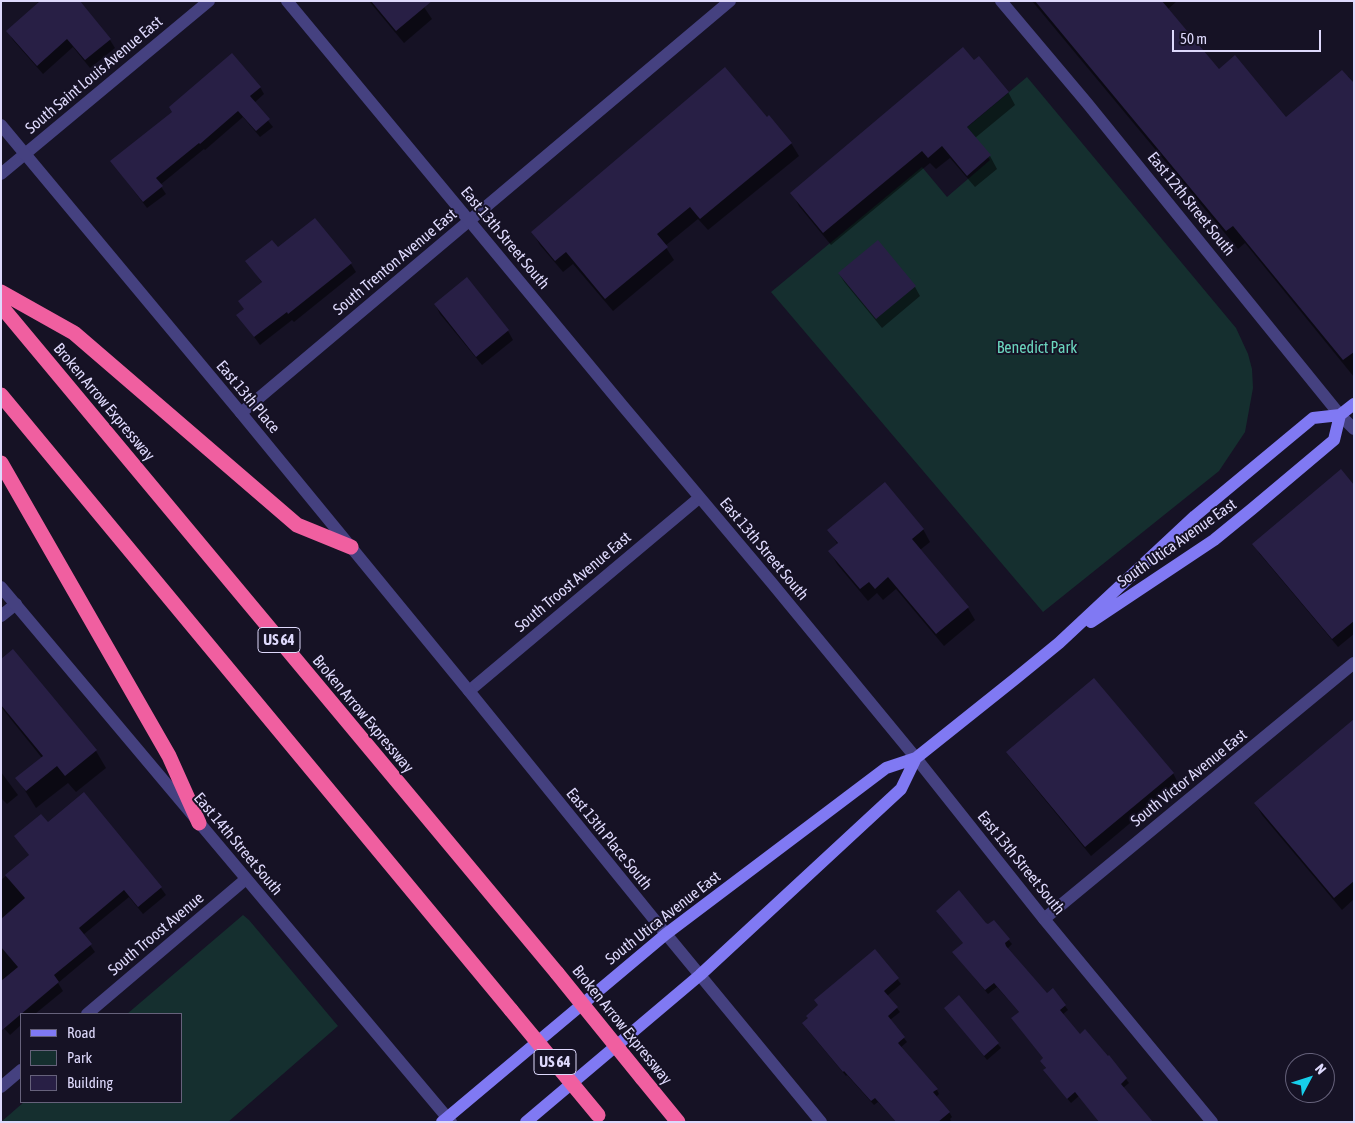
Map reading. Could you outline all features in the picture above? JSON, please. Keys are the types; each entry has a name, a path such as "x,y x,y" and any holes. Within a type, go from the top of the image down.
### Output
{"highway":[{"path":"1,292 74,333 297,526 351,548"},
{"name":"Broken Arrow Expressway","path":"1,306 557,973 678,1122"},
{"name":"US 64","path":"1,395 601,1118"},
{"path":"1,463 169,756 198,823"}],"main road":[{"path":"1340,415 1354,404"},
{"name":"South Utica Avenue East","path":"447,1120 666,934 886,768 916,758 1059,643 1195,516 1314,418 1340,415 1334,440 1237,522 1214,540 1059,643"},
{"name":"South Utica Avenue East","path":"526,1122 700,975 901,789 916,758"}],"street":[{"name":"South Saint Louis Avenue East","path":"1,174 208,1"},
{"name":"East 13th Street South","path":"287,1 469,222 771,582 1212,1122"},
{"name":"South Trenton Avenue East","path":"241,412 730,1"},
{"name":"East 12th Street South","path":"1001,1 1110,130 1340,415 1354,429"},
{"name":"East 13th Place","path":"1,125 241,412 469,691"},
{"name":"South Troost Avenue East","path":"469,691 699,498"},
{"name":"East 14th Street South","path":"1,587 447,1120"},
{"path":"1,616 16,604"},
{"name":"South Victor Avenue East","path":"1044,918 1354,663"},
{"name":"East 13th Place South","path":"469,691 820,1122"},
{"name":"South Troost Avenue","path":"88,1013 246,879"},
{"path":"1,1087 20,1071"}],"green space":[{"name":"Benedict Park","path":"1027,77 1236,328 1248,354 1252,369 1253,388 1245,432 1219,471 1043,612 771,292 922,167 947,197 990,160 965,129"},
{"path":"243,915 338,1026 228,1122 1,1122 23,1103 182,1103 182,1013 128,1013"}],"building":[{"path":"40,1 80,1 111,39 85,60 67,39 37,66 6,31"},
{"path":"371,1 432,1 396,31"},
{"path":"1035,1 1162,1 1219,69 1235,55 1286,117 1342,70 1354,83 1354,352 1343,360 1233,226 1226,231"},
{"path":"963,47 974,60 979,56 1009,92 967,127 991,155 967,176 942,146 928,158 922,151 823,233 790,193"},
{"path":"232,53 261,87 250,96 270,119 256,131 238,111 200,144 156,178 163,186 143,202 110,161 172,112 169,107"},
{"path":"725,67 767,117 769,115 792,143 700,219 690,207 657,234 668,247 605,299 566,252 555,261 531,232"},
{"path":"315,218 352,263 288,314 287,312 254,337 236,315 244,309 238,301 262,282 245,261 272,240 278,247"},
{"path":"878,240 916,286 876,319 838,273"},
{"path":"467,277 509,330 476,357 434,304"},
{"path":"1341,469 1354,485 1354,621 1332,639 1252,544"},
{"path":"885,482 924,529 912,539 969,607 936,634 888,577 875,589 869,582 860,589 828,551 838,543 827,530"},
{"path":"13,649 97,750 65,776 57,766 26,791 15,778 43,756 1,705 1,659"},
{"path":"1094,678 1174,773 1085,847 1006,752"},
{"path":"1354,719 1354,881 1334,898 1254,803"},
{"path":"84,792 162,887 138,907 124,890 79,928 92,944 54,975 59,982 1,1031 1,981 18,967 1,947 1,919 25,898 5,875 29,855 14,836 41,814 48,822"},
{"path":"959,890 986,923 988,924 994,920 1010,939 1005,943 1006,946 1047,993 1053,988 1066,1005 1060,1010 1080,1034 1085,1029 1109,1055 1127,1078 1121,1084 1153,1122 1099,1122 1075,1092 1067,1099 1043,1070 1046,1068 1040,1061 1043,1058 1011,1018 1019,1012 994,983 985,990 952,952 963,943 936,911"},
{"path":"875,949 899,978 884,991 898,1007 888,1016 905,1037 898,1043 938,1089 933,1092 950,1112 938,1122 896,1122 875,1098 871,1101 843,1072 802,1023 808,1018 806,1016 818,1005 814,1000"},
{"path":"959,995 999,1043 984,1056 944,1008"}]}
